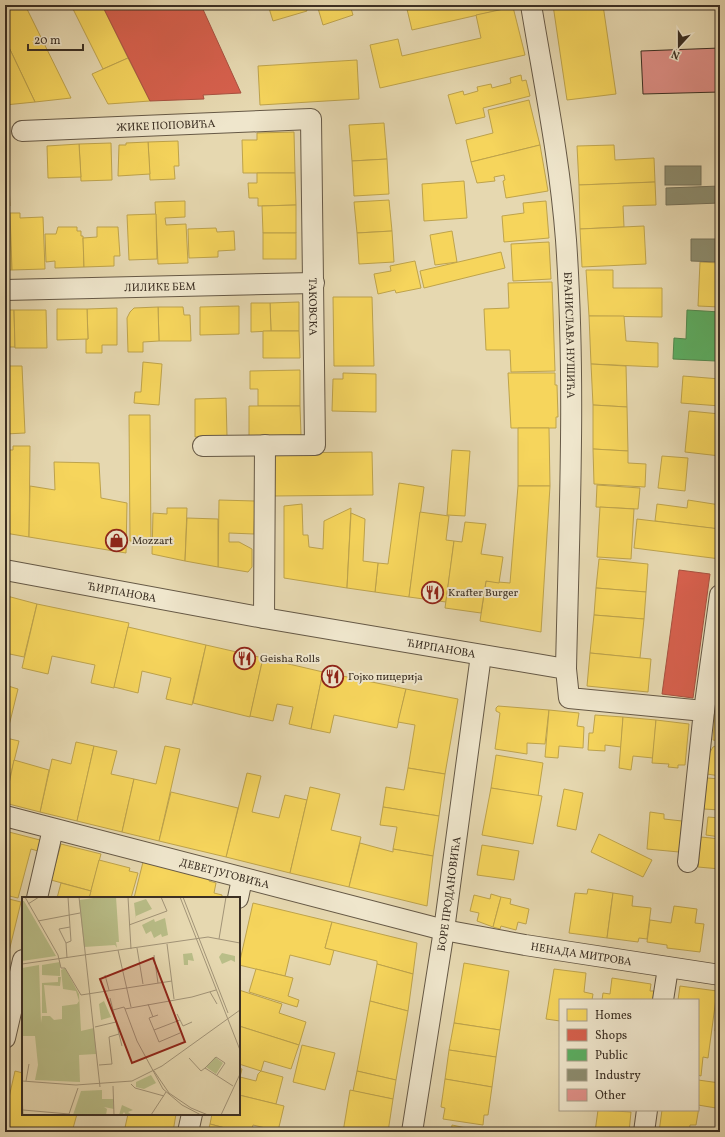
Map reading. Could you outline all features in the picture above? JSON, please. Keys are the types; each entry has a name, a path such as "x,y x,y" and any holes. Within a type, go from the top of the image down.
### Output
{"street":[{"name":"БРАНИСЛАВА НУШИЋА","path":"531,5 558,176 566,238 570,311 572,442 566,669"},
{"name":"ЖИКЕ ПОПОВИЋА","path":"22,131 311,118"},
{"name":"ТАКОВСКА","path":"203,446 316,445 311,118"},
{"name":"ЛИЛИКЕ БЕМ","path":"5,290 314,283"},
{"path":"264,618 265,445"},
{"name":"ЋИРПАНОВА","path":"5,570 264,618 566,669"},
{"path":"688,862 704,712 720,595"},
{"name":"БОРЕ ПРОДАНОВИЋА","path":"412,1132 444,930 481,655"},
{"path":"566,669 568,698 704,712"},
{"name":"ДЕВЕТ ЈУГОВИЋА","path":"5,816 242,879 444,930"},
{"path":"37,897 53,829"},
{"path":"238,897 242,879"},
{"name":"НЕНАДА МИТРОВА","path":"444,930 524,945 720,975"},
{"path":"5,1038 22,964"},
{"path":"663,999 668,968"},
{"path":"644,1132 647,1111"},
{"path":"188,1132 192,1115"}],"building: Homes":[{"path":"5,5 25,5 71,98 35,102 5,39"},
{"path":"71,5 102,5 128,58 103,69"},
{"path":"268,5 305,5 307,11 273,21"},
{"path":"317,5 350,5 353,15 323,25"},
{"path":"406,5 513,5 513,7 412,30"},
{"path":"553,5 603,5 616,94 567,100"},
{"path":"513,7 525,55 380,88 370,45 398,39 402,56 481,38 476,15"},
{"path":"5,39 35,102 5,105"},
{"path":"128,58 150,101 108,104 92,74"},
{"path":"357,60 359,99 260,105 258,66"},
{"path":"521,75 522,81 526,80 530,96 483,108 485,117 456,124 448,95 463,91 464,95 478,91 477,87 491,84 492,88 511,83 510,78"},
{"path":"529,100 540,145 471,162 466,140 493,133 488,110"},
{"path":"384,123 387,159 352,161 349,125"},
{"path":"294,132 295,173 243,173 242,140 257,140 257,133"},
{"path":"178,141 179,166 174,166 175,179 150,180 148,142"},
{"path":"148,142 150,174 118,176 119,145 126,145 126,143"},
{"path":"111,143 112,180 81,181 79,144"},
{"path":"79,144 81,177 48,178 47,146"},
{"path":"540,145 548,191 506,198 503,181 505,180 504,175 494,177 495,181 477,183 471,162"},
{"path":"614,145 615,160 654,158 655,182 579,185 577,146"},
{"path":"387,159 389,194 354,196 352,161"},
{"path":"257,173 295,173 296,205 258,206 258,198 249,198 248,183 257,183"},
{"path":"464,181 467,218 424,221 422,184"},
{"path":"655,182 656,205 623,206 624,227 580,229 579,185"},
{"path":"5,184 9,184 10,206 5,206"},
{"path":"389,200 392,231 357,233 354,202"},
{"path":"185,201 185,217 165,218 166,225 186,224 188,263 158,264 155,202"},
{"path":"546,201 549,238 504,242 502,216 524,213 523,203"},
{"path":"296,205 296,233 263,233 262,206"},
{"path":"5,213 10,213 12,270 5,270"},
{"path":"10,213 20,213 20,218 43,217 45,269 12,270"},
{"path":"156,214 157,259 129,260 127,215"},
{"path":"644,226 646,264 582,267 580,229"},
{"path":"58,227 77,227 77,231 81,231 81,236 83,236 84,267 55,268 55,261 46,262 45,234 56,234"},
{"path":"97,227 118,227 120,256 114,256 114,266 84,267 83,238 97,237"},
{"path":"216,228 217,232 234,231 235,250 218,251 218,257 189,258 188,229"},
{"path":"392,231 394,262 359,264 357,233"},
{"path":"452,231 457,262 435,265 430,235"},
{"path":"263,233 296,233 296,259 263,259"},
{"path":"549,242 551,279 513,281 511,244"},
{"path":"501,252 505,268 424,288 420,271"},
{"path":"415,261 421,288 396,293 395,290 378,294 374,274 391,271 390,266"},
{"path":"700,262 720,263 720,307 698,306"},
{"path":"586,270 613,270 613,288 662,288 662,317 589,316"},
{"path":"552,282 555,371 511,372 510,350 486,350 484,309 509,308 508,283"},
{"path":"333,297 372,297 374,366 334,366"},
{"path":"299,302 299,331 271,331 270,303"},
{"path":"251,303 270,303 271,331 251,332"},
{"path":"239,306 239,334 200,335 200,307"},
{"path":"158,307 183,307 184,315 190,315 191,341 159,341"},
{"path":"158,307 159,341 143,342 143,352 128,352 127,318 130,312 134,308"},
{"path":"117,308 117,345 102,345 102,353 86,353 86,339 88,339 87,309"},
{"path":"57,309 87,309 88,339 57,340"},
{"path":"5,310 14,310 15,347 5,347"},
{"path":"14,310 46,310 47,348 15,348"},
{"path":"589,316 624,316 626,341 658,343 658,367 591,364"},
{"path":"263,331 299,331 300,358 263,358"},
{"path":"143,362 162,364 159,405 134,403 135,392 141,392"},
{"path":"591,364 626,366 627,407 593,405"},
{"path":"5,366 22,366 25,433 5,434"},
{"path":"300,370 300,406 258,406 258,389 250,389 250,371"},
{"path":"343,373 376,374 376,412 332,411 333,379 343,379"},
{"path":"508,373 555,373 558,417 556,417 556,428 511,428"},
{"path":"683,376 720,379 720,406 681,403"},
{"path":"226,398 227,436 195,437 195,399"},
{"path":"593,405 627,407 628,451 593,449"},
{"path":"249,406 300,406 301,435 249,436"},
{"path":"689,411 720,414 720,456 685,452"},
{"path":"129,415 150,415 151,541 130,541"},
{"path":"518,428 549,428 550,486 518,486"},
{"path":"13,446 30,446 29,537 5,533 5,450 13,450"},
{"path":"593,449 628,451 628,463 646,464 645,487 594,484"},
{"path":"452,450 470,451 465,516 447,515"},
{"path":"372,452 373,495 273,496 273,453"},
{"path":"662,456 688,458 685,491 658,488"},
{"path":"54,462 99,463 101,498 127,503 126,553 29,537 30,486 55,490"},
{"path":"399,483 424,487 409,597 375,592 378,563 388,564"},
{"path":"597,485 640,488 638,509 596,507"},
{"path":"518,486 550,486 541,632 480,621 486,581 510,583"},
{"path":"219,500 255,501 254,534 229,533 229,542 239,542 252,549 252,567 248,572 218,567"},
{"path":"688,500 720,505 718,529 655,521 657,504 687,508"},
{"path":"302,504 303,535 308,535 309,547 323,549 324,521 351,508 347,588 284,578 284,506"},
{"path":"600,507 634,509 631,559 597,557"},
{"path":"167,508 187,508 185,561 152,554 153,513 167,514"},
{"path":"420,512 449,516 446,540 454,541 446,602 409,597"},
{"path":"351,513 365,519 363,561 378,563 375,592 347,588"},
{"path":"187,518 218,519 218,567 185,561"},
{"path":"637,519 720,529 720,559 634,548"},
{"path":"465,522 486,524 481,554 503,557 499,583 486,581 481,613 445,608 454,541 462,542"},
{"path":"599,559 648,564 646,592 596,588"},
{"path":"596,588 646,592 644,619 594,615"},
{"path":"7,596 37,604 24,657 5,653 5,604"},
{"path":"37,604 129,623 114,688 91,683 95,665 52,656 48,674 22,668"},
{"path":"594,615 644,619 640,658 590,653"},
{"path":"128,627 206,645 192,705 166,699 171,678 142,671 138,693 114,687"},
{"path":"206,645 263,658 250,717 193,703"},
{"path":"590,653 651,659 648,692 587,686"},
{"path":"263,658 323,672 311,729 289,724 293,707 277,704 273,721 250,716"},
{"path":"720,668 720,697 716,697"},
{"path":"323,672 406,689 397,728 334,715 330,733 311,729"},
{"path":"5,685 18,689 6,738 19,741 5,798"},
{"path":"406,689 458,699 445,774 408,768 415,725 398,722"},
{"path":"498,706 549,710 545,744 527,743 527,754 495,749 500,713 496,711"},
{"path":"715,708 720,708 720,741 713,740"},
{"path":"549,710 579,713 577,726 584,727 583,748 559,746 558,758 545,757"},
{"path":"595,715 623,717 621,747 605,745 605,751 588,750 589,733 593,733"},
{"path":"623,717 656,720 653,758 633,756 631,770 619,768"},
{"path":"656,720 689,724 685,765 678,765 678,768 668,767 669,764 652,763"},
{"path":"76,742 94,746 77,821 40,812 52,759 71,764"},
{"path":"720,744 720,776 707,774 709,754 713,747"},
{"path":"94,746 117,751 111,774 134,779 122,832 77,821"},
{"path":"165,746 180,749 159,841 122,832 134,779 156,784"},
{"path":"496,755 543,763 538,796 491,788"},
{"path":"14,760 49,770 40,812 5,803"},
{"path":"408,768 445,774 439,816 383,807 386,787 404,790"},
{"path":"247,773 261,776 252,812 279,818 285,795 307,800 290,873 226,857"},
{"path":"707,778 720,779 720,810 704,809"},
{"path":"310,787 340,794 331,830 361,837 349,887 290,873"},
{"path":"491,788 542,796 533,844 482,835"},
{"path":"564,789 583,793 576,830 557,826"},
{"path":"171,792 238,808 226,857 159,841"},
{"path":"383,807 439,816 433,856 393,849 397,827 380,825"},
{"path":"650,812 664,814 664,819 682,821 679,852 647,849"},
{"path":"708,817 720,818 720,837 706,835"},
{"path":"5,831 40,840 38,851 31,849 18,898 5,895"},
{"path":"599,834 652,860 643,877 591,852"},
{"path":"701,837 720,839 720,869 698,867"},
{"path":"360,843 393,852 393,849 433,856 427,906 349,887"},
{"path":"61,844 101,854 91,891 51,880"},
{"path":"482,845 519,851 514,880 477,875"},
{"path":"99,860 130,868 129,871 138,873 131,897 89,897"},
{"path":"143,862 210,877 209,881 216,883 214,893 222,895 222,897 134,897"},
{"path":"61,883 91,891 89,897 57,897"},
{"path":"588,889 613,893 607,938 569,933 575,893 587,894"},
{"path":"613,893 633,896 632,906 651,908 647,939 639,938 638,942 607,938"},
{"path":"491,894 501,897 493,927 477,921 479,913 470,911 474,895 490,899"},
{"path":"501,897 511,899 510,904 529,909 526,924 518,922 516,930 501,926 500,929 493,927"},
{"path":"5,898 21,902 5,968"},
{"path":"253,903 332,922 325,948 334,950 330,965 290,955 285,976 240,965"},
{"path":"674,906 697,909 695,923 704,924 700,952 667,948 667,945 647,942 650,920 671,923"},
{"path":"332,922 417,943 413,974 377,964 377,961 325,948"},
{"path":"464,963 509,971 500,1030 454,1023"},
{"path":"377,964 413,974 408,1011 370,1001"},
{"path":"256,969 293,978 288,996 299,1000 297,1007 249,992"},
{"path":"554,969 586,973 584,992 593,994 592,999 559,999 559,1021 546,1019"},
{"path":"612,978 651,984 650,991 654,991 653,999 602,999 603,993 610,994"},
{"path":"680,986 717,991 708,1058 703,1057 701,1076 699,1075 699,999 678,999"},
{"path":"240,990 282,1004 279,1013 306,1022 299,1045 240,1026"},
{"path":"370,1001 408,1011 396,1080 357,1071"},
{"path":"718,1010 720,1010 720,1031 715,1031"},
{"path":"454,1023 500,1030 496,1057 449,1050"},
{"path":"240,1026 299,1045 291,1069 264,1061 261,1071 240,1064"},
{"path":"302,1045 335,1053 325,1090 293,1082"},
{"path":"449,1050 496,1057 492,1087 445,1079"},
{"path":"15,1071 22,1073 22,1115 77,1115 72,1132 5,1132 5,1115"},
{"path":"261,1071 283,1077 276,1104 240,1095 240,1077 256,1081 258,1074"},
{"path":"357,1071 396,1080 393,1099 353,1091"},
{"path":"445,1079 492,1087 488,1115 484,1115 483,1125 443,1119 445,1108 441,1107"},
{"path":"699,1080 720,1083 716,1108 699,1105"},
{"path":"350,1090 393,1099 388,1132 343,1132"},
{"path":"240,1095 284,1106 278,1131 253,1125 251,1132 240,1132 210,1124 212,1115 240,1115"},
{"path":"598,1111 631,1112 629,1132 595,1132"},
{"path":"662,1111 698,1111 696,1125 690,1125 689,1132 659,1132"},
{"path":"128,1115 176,1115 173,1132 124,1132"},
{"path":"210,1124 240,1132 208,1132"},
{"path":"452,1125 485,1132 451,1132"}],"building: Shops":[{"path":"102,5 201,5 241,93 203,95 204,99 150,101"},
{"path":"679,570 710,574 693,698 662,694"}],"building: Public":[{"path":"687,310 720,312 720,337 717,337 716,361 673,359 674,338 686,339"}],"building: Industry":[{"path":"665,166 701,166 701,185 665,185"},
{"path":"720,186 720,203 666,205 666,188"},
{"path":"691,239 720,239 720,262 691,261"}],"building: Other":[{"path":"720,48 720,92 643,94 641,51"}],"place":[{"name":"Mozzart","path":"116,540"},
{"name":"Krafter Burger","path":"433,592"},
{"name":"Geisha Rolls","path":"245,658"},
{"name":"Гојко пицерија","path":"332,676"}]}
